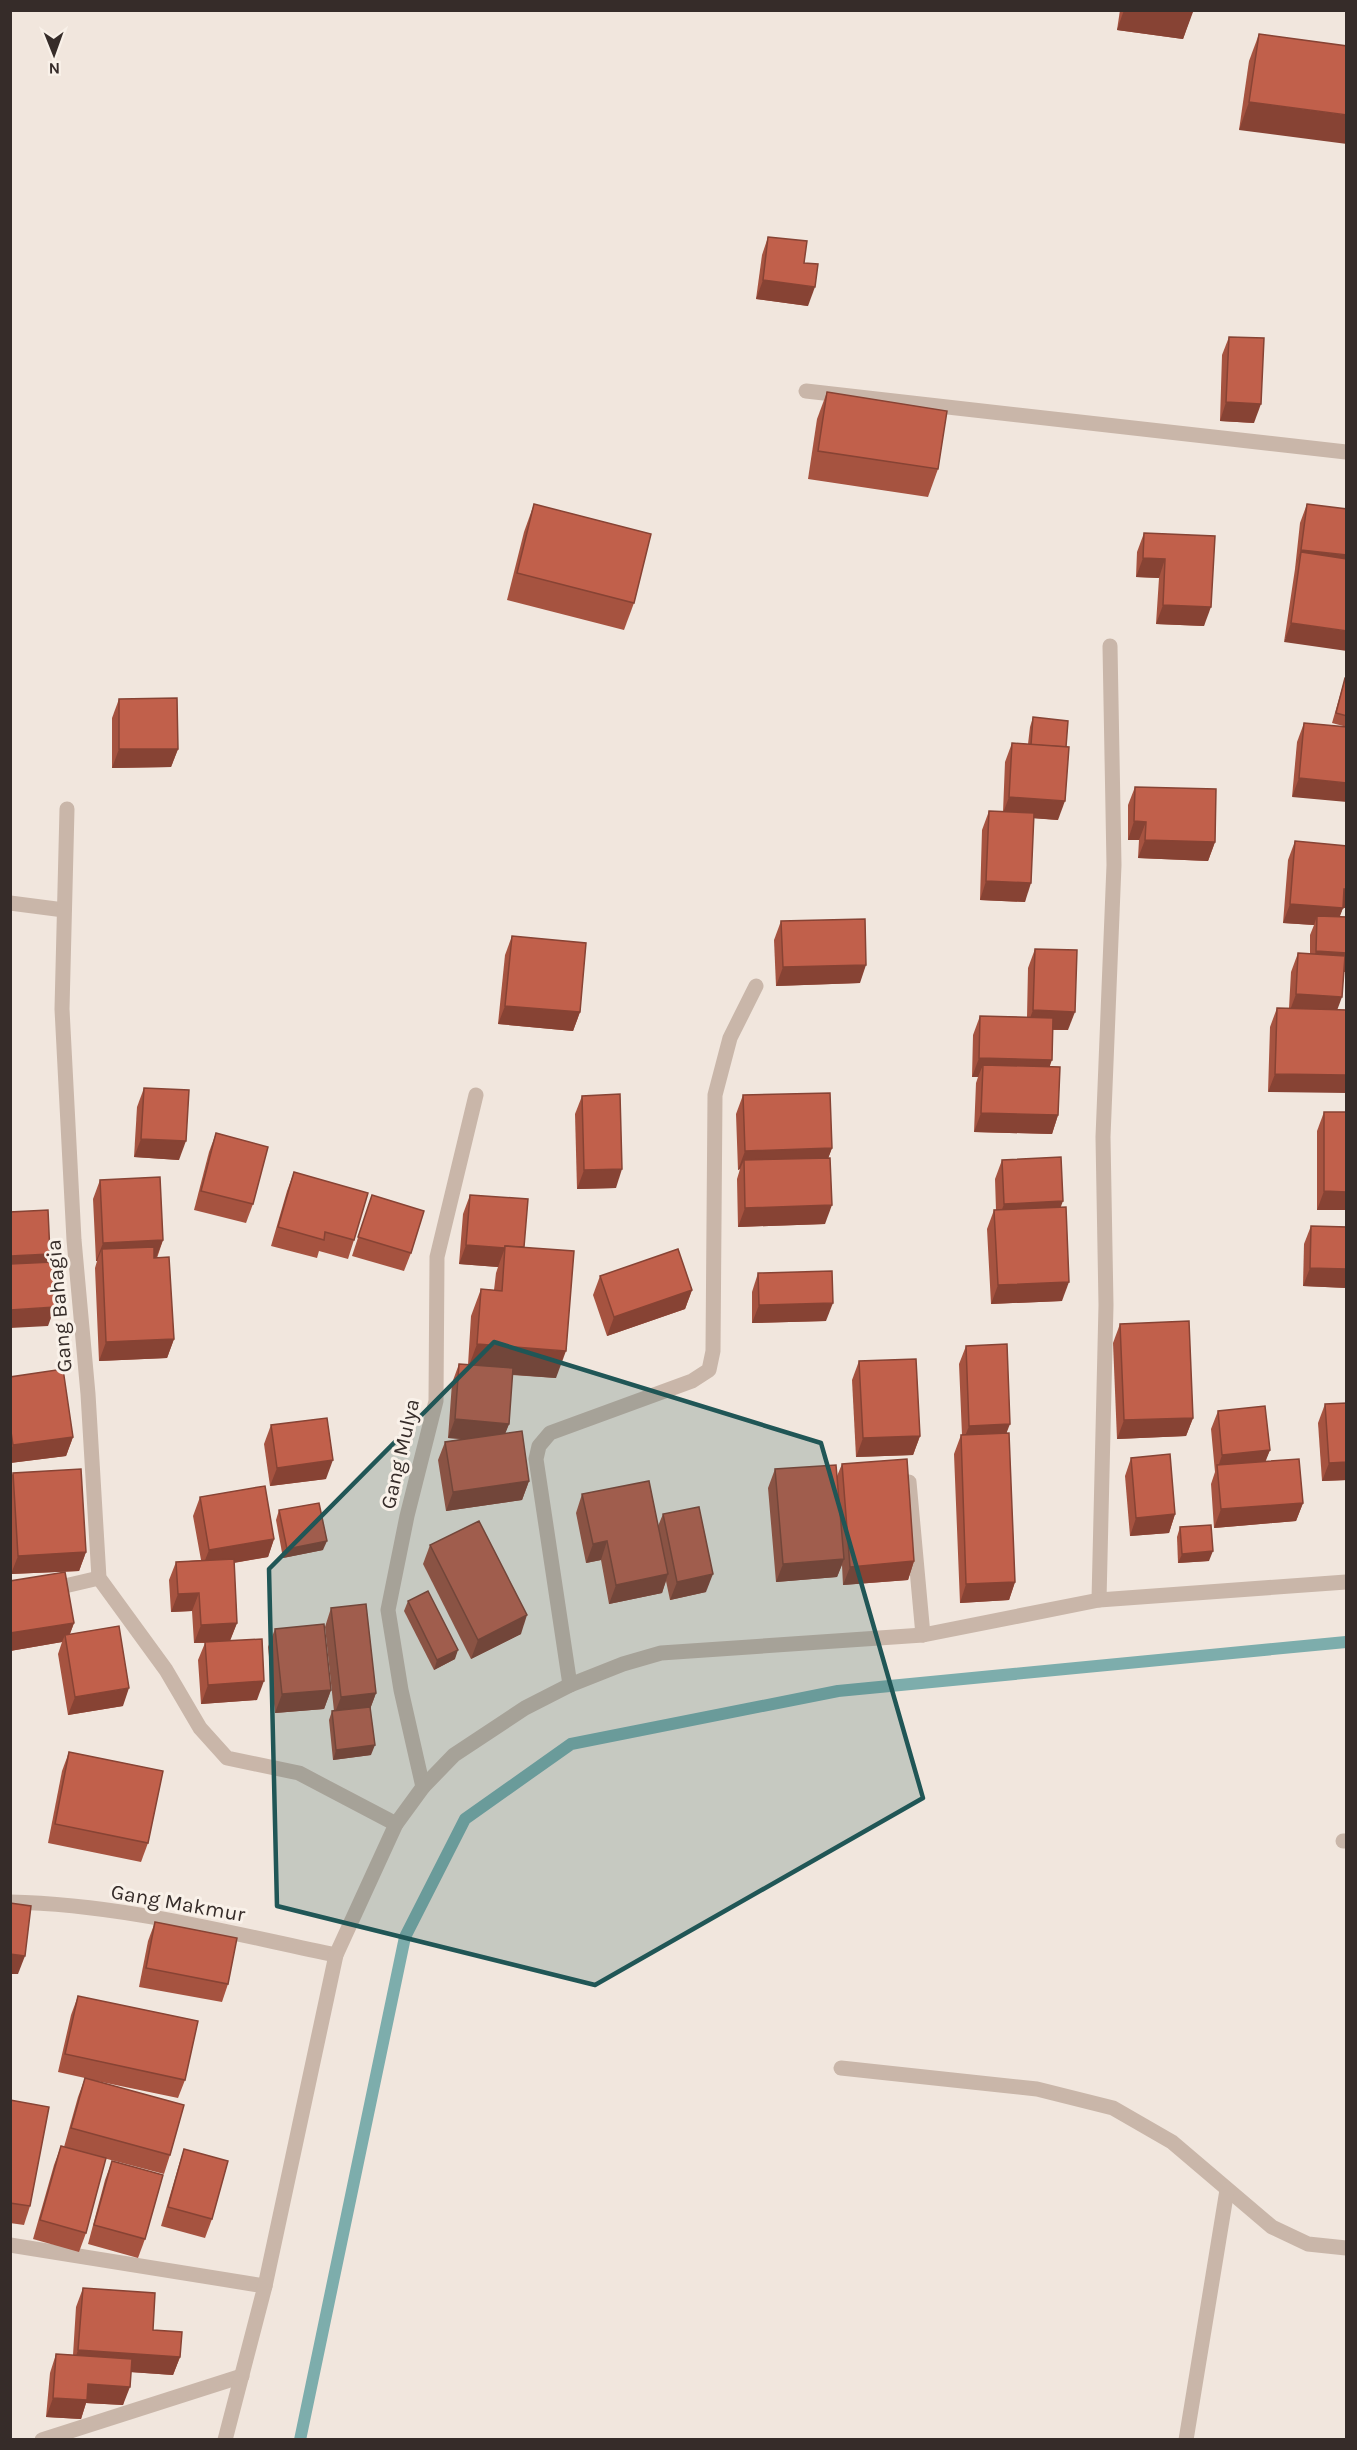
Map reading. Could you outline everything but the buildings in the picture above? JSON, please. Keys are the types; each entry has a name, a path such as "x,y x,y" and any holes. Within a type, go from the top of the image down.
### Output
{"street":[{"path":"806,391 1347,452"},
{"path":"1099,1600 1106,1305 1103,1137 1114,865 1110,646"},
{"name":"Gang Bahagia","path":"67,809 62,1009 74,1240 88,1394 99,1578"},
{"path":"10,903 64,910"},
{"path":"570,1685 536,1459 539,1446 550,1433 692,1381 709,1370 713,1351 715,1095 730,1038 756,986"},
{"name":"Gang Mulya","path":"423,1787 401,1690 388,1610 407,1516 436,1401 437,1257 476,1095"},
{"path":"909,1482 923,1635"},
{"path":"10,1589 69,1585 99,1578 165,1670 200,1728 227,1758 299,1773 396,1824"},
{"path":"225,2439 265,2286 336,1955 396,1824 423,1787 454,1755 525,1708 570,1685 623,1664 661,1653 923,1635 1099,1600 1347,1582"},
{"name":"Gang Makmur","path":"10,1902 45,1903 167,1920 336,1955"},
{"path":"841,2068 1037,2089 1113,2108 1172,2142 1272,2227 1308,2244 1347,2248"},
{"path":"1186,2439 1227,2190"},
{"path":"10,2245 265,2286"},
{"path":"42,2439 242,2376"}],"highlighted area":[{"path":"494,1342 821,1443 923,1798 595,1985 277,1906 269,1569"}],"waterway":[{"path":"300,2440 405,1937 465,1819 571,1744 838,1691 1346,1642"}]}
